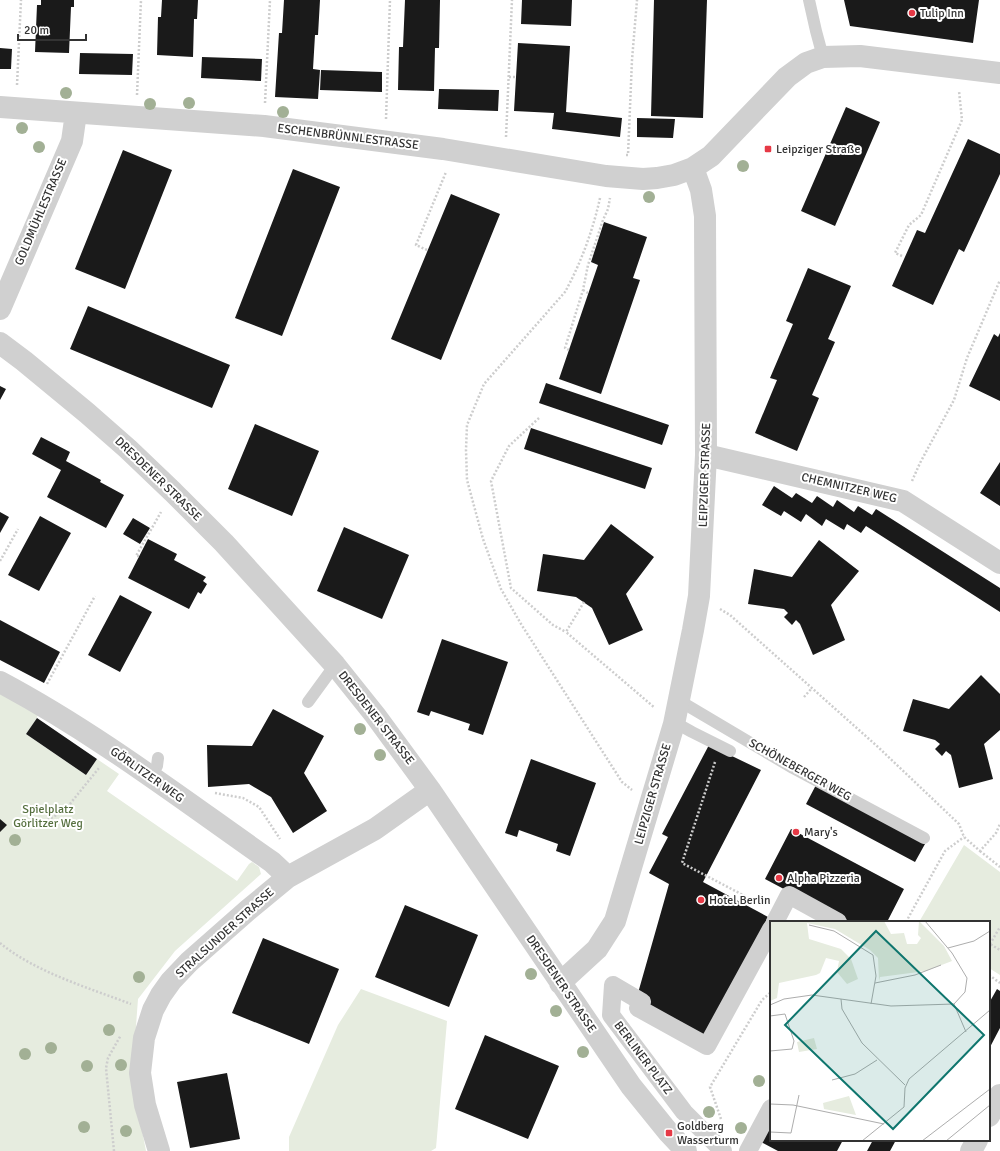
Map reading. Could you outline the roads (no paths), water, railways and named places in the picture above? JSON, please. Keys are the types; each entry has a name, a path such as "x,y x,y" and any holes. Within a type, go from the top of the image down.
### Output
{"street":[{"path":"693,168 712,156 787,77 806,63 823,57 860,56 1000,73"},
{"name":"ESCHENBRÜNNLESTRASSE","path":"8,108 264,126 455,151 606,176 643,179 657,178 674,175 693,168"},
{"name":"GOLDMÜHLESTRASSE","path":"0,309 72,140 76,113"},
{"name":"LEIPZIGER STRASSE","path":"560,982 597,949 615,921 674,723 699,596 706,455 705,216 700,190 693,168"},
{"name":"DRESDENER STRASSE","path":"0,342 128,449 173,492 224,543 334,665 375,715 430,790 631,1086 669,1133 686,1151"},
{"name":"CHEMNITZER WEG","path":"706,455 903,501 1000,563"},
{"name":"GÖRLITZER WEG","path":"0,682 37,702 113,751 155,767 272,862 288,877"},
{"name":"STRALSUNDER STRASSE","path":"159,1151 145,1105 140,1073 144,1038 153,1010 161,994 189,962 288,877 375,829 430,790"},
{"name":"BERLINER PLATZ","path":"776,921 789,895 836,921"},
{"name":"BERLINER PLATZ","path":"723,1151 684,1112 611,1016 612,985 642,1002 638,1008 708,1046 770,931"},
{"path":"990,1114 1000,1095"},
{"path":"748,1151 770,1110"},
{"path":"971,1151 976,1141"}],"lane":[{"path":"809,0 823,57"},
{"path":"308,702 334,665"},
{"name":"SCHÖNEBERGER WEG","path":"678,700 793,768 924,838"},
{"path":"674,723 730,752"}],"place":[{"name":"Tulip Inn","path":"912,13"},
{"name":"Leipziger Straße","path":"768,149"},
{"name":"Mary's","path":"796,832"},
{"name":"Alpha Pizzeria","path":"779,878"},
{"name":"Hotel Berlin","path":"701,900"},
{"name":"Goldberg Wasserturm","path":"669,1133"}],"park label":[{"name":"Spielplatz Görlitzer Weg","path":"48,816"}]}
